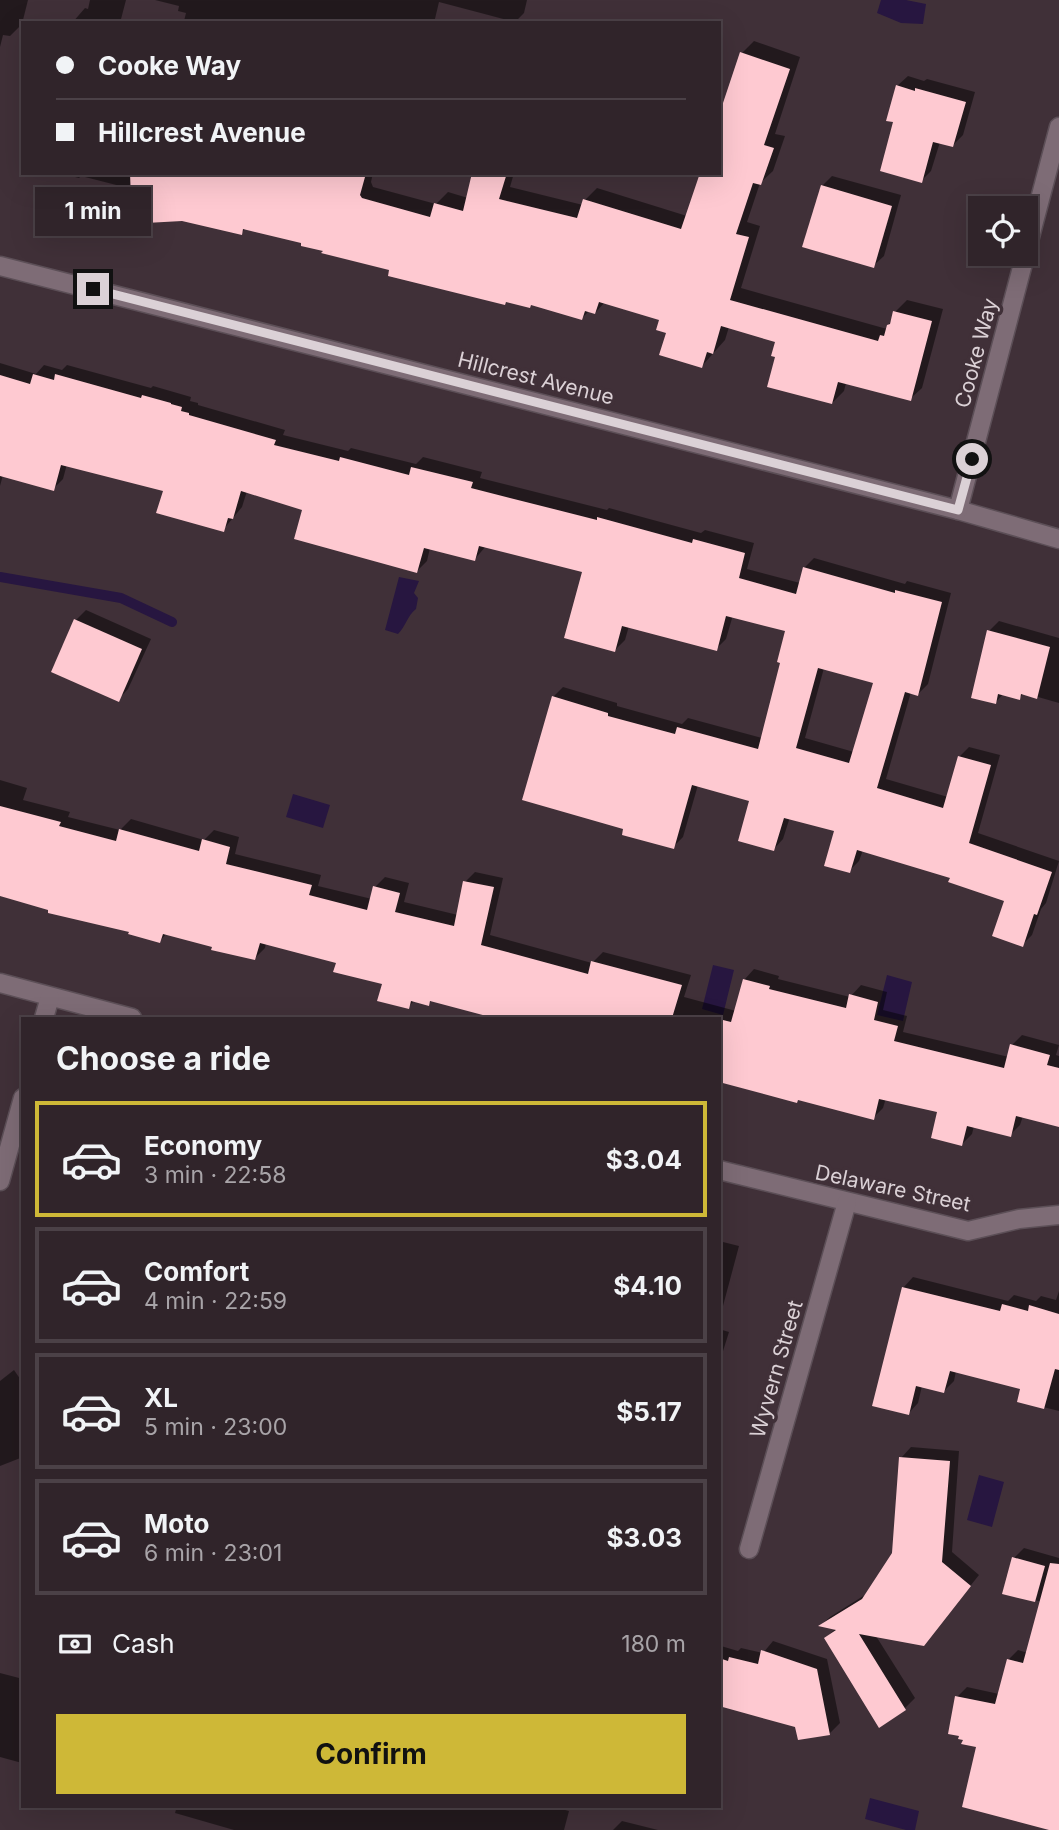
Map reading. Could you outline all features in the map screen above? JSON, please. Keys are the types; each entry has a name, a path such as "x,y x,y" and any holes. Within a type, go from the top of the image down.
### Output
{"street":[{"name":"Cooke Way","path":"958,510 1059,127"},
{"name":"Hillcrest Avenue","path":"0,266 958,510 1059,539"},
{"path":"0,983 128,1017"},
{"path":"44,1017 50,997"},
{"path":"0,1181 21,1105"},
{"name":"Delaware Street","path":"721,1170 968,1231 1019,1219 1059,1215"},
{"name":"Wyvern Street","path":"749,1549 848,1202"}],"shaded area":[{"path":"881,0 906,0 926,4 923,24 901,23 877,13"},
{"path":"399,577 419,581 414,593 418,598 416,609 398,634 385,630"},
{"path":"293,794 330,805 323,828 286,817"},
{"path":"713,965 734,970 723,1015 702,1009"},
{"path":"887,975 912,982 903,1021 877,1015"},
{"path":"979,1475 1004,1482 992,1527 967,1520"},
{"path":"870,1798 919,1811 915,1830 865,1819"}],"building":[{"path":"740,52 790,69 764,145 774,148 761,185 753,183 736,234 749,237 730,300 878,341 890,324 893,311 932,321 911,401 838,382 832,404 767,387 775,357 771,356 775,342 721,326 713,354 707,352 702,368 659,355 666,333 656,330 659,320 599,302 595,314 585,311 582,320 531,305 530,308 506,302 505,305 388,276 389,270 321,253 323,251 301,246 301,243 243,229 242,235 182,221 146,223 146,217 141,217 140,199 131,200 130,175 358,175 365,177 360,195 362,198 430,217 434,203 463,211 472,175 506,175 499,199 577,218 583,199 681,229 699,175 721,175 721,109"},
{"path":"896,85 966,102 953,147 933,142 922,183 880,171 893,122 886,121"},
{"path":"821,185 892,206 874,268 802,247"},
{"path":"33,374 54,380 55,374 141,398 142,395 171,403 182,407 181,411 189,415 276,440 274,445 339,461 340,457 409,475 411,467 473,482 471,488 597,520 597,517 692,543 693,539 745,553 739,578 796,594 803,567 895,593 895,590 942,602 918,696 905,692 877,788 943,808 958,756 991,765 969,843 1052,872 1023,947 992,936 1004,901 948,882 950,878 857,850 850,873 824,866 834,831 784,818 774,851 738,841 749,801 692,785 674,849 622,835 623,829 522,800 552,696 608,713 608,716 675,734 677,727 758,749 780,663 777,662 785,631 726,616 717,651 622,626 615,652 564,638 582,572 479,546 475,561 424,548 417,573 294,539 302,510 241,491 233,519 228,518 224,532 156,513 163,491 61,465 54,491 0,476 0,375 30,384","holes":["818,668 873,683 849,763 796,748"]},
{"path":"74,619 142,649 119,702 51,672"},
{"path":"987,630 1050,647 1037,699 1021,694 1020,700 998,694 996,704 971,698"},
{"path":"0,806 61,822 59,826 116,841 119,829 199,851 202,839 230,847 226,864 312,885 309,895 367,910 373,886 400,893 395,912 454,926 463,881 494,887 481,945 588,974 591,961 682,985 672,1017 490,1017 430,1001 429,1006 411,1001 409,1009 377,1001 382,984 333,972 336,963 260,943 255,960 211,950 212,947 163,934 160,943 128,934 129,932 48,913 48,910 0,896"},
{"path":"743,979 770,986 769,989 846,1008 849,994 878,1002 874,1020 898,1026 894,1041 1004,1068 1010,1044 1050,1055 1047,1065 1059,1068 1059,1127 1016,1116 1011,1137 967,1126 962,1146 931,1138 937,1112 879,1099 874,1120 721,1083 721,1020 731,1022"},
{"path":"902,1287 1000,1311 1002,1304 1028,1311 1029,1305 1059,1314 1059,1370 1055,1369 1044,1409 1017,1402 1020,1389 950,1371 944,1393 916,1386 909,1415 872,1406"},
{"path":"899,1457 950,1461 942,1562 971,1586 924,1646 859,1634 906,1710 879,1728 824,1638 836,1630 818,1626 862,1599 892,1553"},
{"path":"1012,1557 1045,1566 1035,1602 1002,1594"},
{"path":"1050,1563 1059,1564 1059,1830 1049,1830 962,1807 976,1747 961,1744 963,1740 958,1739 959,1736 948,1734 955,1696 995,1704 1007,1659 1023,1663"},
{"path":"761,1650 817,1669 830,1735 798,1740 795,1727 721,1707 721,1659 728,1661 729,1657 758,1664"}],"waterway":[{"path":"0,577 121,598 172,622"}],"route":[{"path":"93,289 958,510 972,459"}]}
